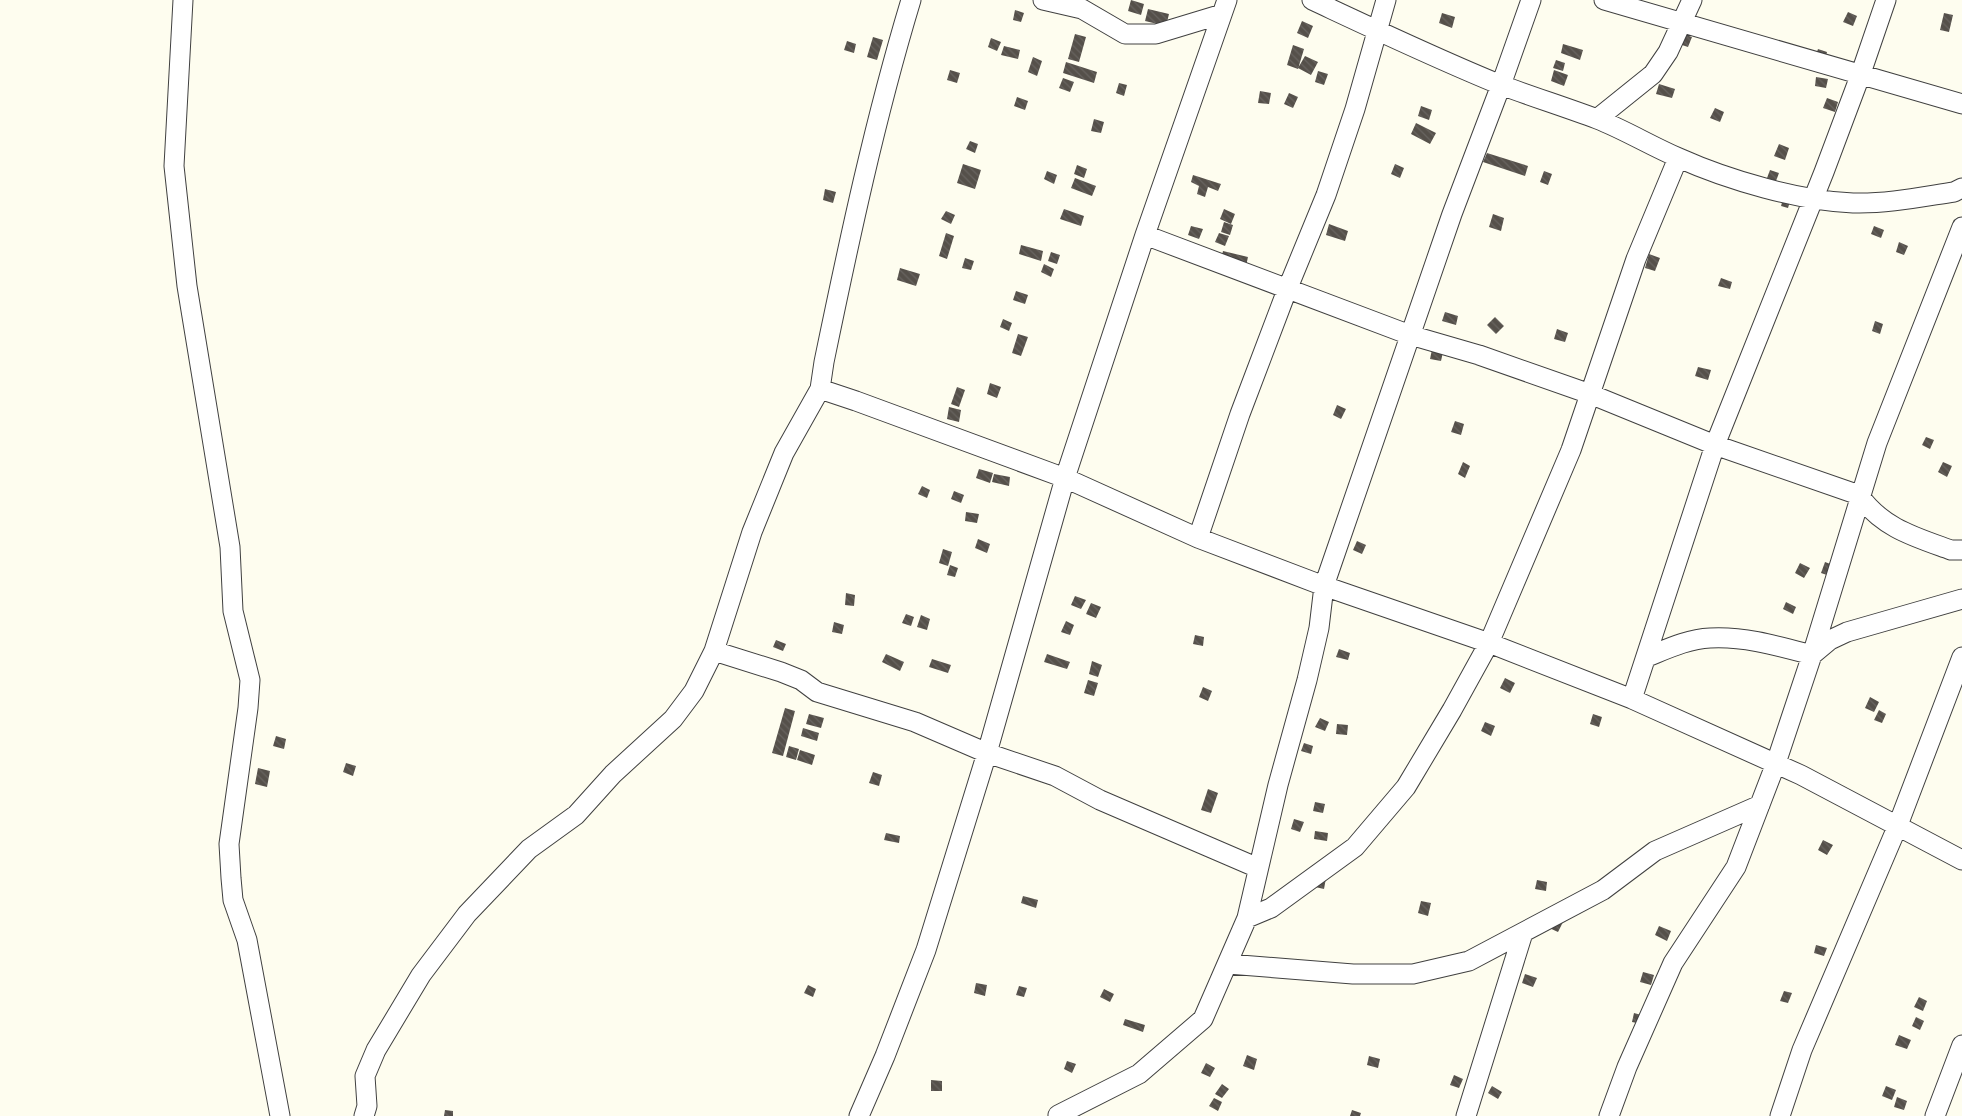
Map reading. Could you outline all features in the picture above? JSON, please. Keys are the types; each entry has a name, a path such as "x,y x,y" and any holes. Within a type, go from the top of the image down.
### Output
{"street":[{"path":"183,0 174,166 188,286 230,548 233,611 250,680 248,708 229,844 231,878 233,900 247,940 280,1116"},
{"path":"364,1116 367,1106 365,1076 376,1050 421,975 461,922 529,848 576,815 613,774 673,719 694,691 714,651 752,532 784,454 820,389 858,198 897,45 911,0"},
{"path":"1043,0 1083,4 1125,34 1156,34 1224,7"},
{"path":"1312,0 1501,85 1597,119 1631,133 1678,158 1721,175 1814,198 1852,203 1886,202 1954,192 1962,188"},
{"path":"1198,538 1240,414 1287,290 1326,195 1355,109 1386,0"},
{"path":"1056,1116 1139,1074 1186,1035 1203,1019 1228,964 1247,918 1278,785 1307,680 1319,628 1324,586 1452,214 1531,0"},
{"path":"1604,0 1860,76 1962,104"},
{"path":"1597,119 1653,74 1668,52 1692,0"},
{"path":"1632,699 1715,445 1814,198 1860,76 1886,0"},
{"path":"859,1116 885,1056 926,950 987,753 1065,478 1145,235 1224,7"},
{"path":"1247,918 1271,908 1355,847 1406,787 1452,710 1489,642 1571,450 1636,260 1678,158"},
{"path":"1609,1116 1627,1067 1673,963 1736,867 1776,763 1812,655 1876,443 1962,227"},
{"path":"1145,235 1410,335 1479,355 1590,394 1715,445 1859,495 1868,508 1888,525 1951,550 1962,550"},
{"path":"820,389 1065,478 1198,538 1324,586 1489,642 1632,699 1776,763 1962,860"},
{"path":"1812,655 1830,640 1847,632 1962,599"},
{"path":"1647,657 1676,645 1709,638 1756,640 1812,655"},
{"path":"714,651 801,680 817,692 915,722 987,753 1055,776 1100,800 1258,868"},
{"path":"1780,1116 1802,1050 1898,826 1962,656"},
{"path":"1228,964 1353,974 1413,974 1468,961 1603,890 1655,851 1760,805"},
{"path":"1466,1116 1524,933"},
{"path":"1935,1116 1962,1045"}],"building":[{"path":"1131,0 1144,4 1141,15 1128,11"},
{"path":"1148,9 1169,14 1166,26 1145,21"},
{"path":"1015,10 1024,13 1021,22 1013,20"},
{"path":"1848,12 1857,16 1853,26 1843,22"},
{"path":"1442,13 1455,17 1452,28 1439,23"},
{"path":"1944,13 1953,15 1949,32 1940,30"},
{"path":"1302,21 1313,26 1308,38 1297,33"},
{"path":"1075,34 1086,37 1079,62 1068,59"},
{"path":"1683,34 1692,37 1688,47 1679,44"},
{"path":"873,37 883,40 877,60 867,57"},
{"path":"991,38 1001,42 997,51 988,47"},
{"path":"847,41 856,44 854,53 844,50"},
{"path":"1563,44 1583,50 1580,60 1561,53"},
{"path":"1293,45 1304,49 1298,69 1287,65"},
{"path":"1004,46 1020,50 1018,59 1001,55"},
{"path":"1818,49 1827,52 1824,63 1814,60"},
{"path":"1305,56 1318,62 1311,75 1298,68"},
{"path":"1033,57 1042,61 1037,76 1028,72"},
{"path":"1556,60 1565,63 1563,71 1553,68"},
{"path":"1066,62 1097,72 1094,83 1063,73"},
{"path":"950,70 960,73 957,83 947,80"},
{"path":"1554,70 1568,75 1564,86 1551,81"},
{"path":"1318,71 1328,74 1324,85 1315,82"},
{"path":"1816,77 1828,79 1826,88 1815,86"},
{"path":"1063,78 1074,82 1070,92 1059,88"},
{"path":"1119,83 1127,85 1124,96 1116,93"},
{"path":"1659,84 1675,89 1672,98 1656,94"},
{"path":"1260,91 1271,93 1269,104 1258,103"},
{"path":"1289,93 1298,97 1293,108 1284,104"},
{"path":"1017,97 1028,101 1025,110 1014,106"},
{"path":"1827,98 1838,102 1835,112 1823,108"},
{"path":"1421,106 1432,110 1429,120 1418,116"},
{"path":"1715,108 1724,112 1720,122 1710,118"},
{"path":"1094,119 1104,122 1101,133 1091,131"},
{"path":"1416,123 1436,133 1430,144 1411,134"},
{"path":"970,141 978,144 975,153 966,149"},
{"path":"1779,144 1789,148 1785,160 1774,156"},
{"path":"1487,153 1528,166 1525,176 1483,162"},
{"path":"963,164 981,170 975,189 957,183"},
{"path":"1395,164 1404,168 1400,178 1391,174"},
{"path":"1077,165 1087,169 1084,178 1074,174"},
{"path":"1770,170 1779,173 1776,181 1767,178"},
{"path":"1047,171 1057,175 1054,184 1044,179"},
{"path":"1544,171 1552,174 1548,185 1540,182"},
{"path":"1193,175 1221,184 1218,191 1208,187 1205,197 1197,194 1199,186 1191,182"},
{"path":"1075,178 1096,186 1092,196 1071,188"},
{"path":"825,189 836,192 833,203 823,200"},
{"path":"1785,192 1792,195 1788,208 1781,206"},
{"path":"1064,209 1084,216 1081,226 1060,219"},
{"path":"1224,209 1235,214 1231,224 1220,219"},
{"path":"946,211 955,215 951,224 941,219"},
{"path":"1493,214 1504,218 1501,231 1489,227"},
{"path":"1224,222 1233,225 1230,235 1221,232"},
{"path":"1329,224 1348,231 1345,241 1326,235"},
{"path":"1191,226 1203,229 1199,239 1188,235"},
{"path":"1874,226 1884,230 1881,238 1871,234"},
{"path":"946,233 954,236 947,259 939,256"},
{"path":"1219,233 1229,236 1225,246 1215,242"},
{"path":"1899,242 1908,246 1904,255 1896,252"},
{"path":"1021,245 1043,251 1041,261 1019,254"},
{"path":"1223,251 1248,257 1246,266 1221,259"},
{"path":"1051,252 1060,255 1057,264 1048,261"},
{"path":"1649,254 1660,258 1655,271 1645,268"},
{"path":"965,258 974,261 971,270 962,268"},
{"path":"1044,264 1054,269 1051,277 1041,272"},
{"path":"900,268 920,274 916,286 897,280"},
{"path":"1721,278 1732,282 1730,289 1718,286"},
{"path":"1016,291 1028,295 1025,304 1013,300"},
{"path":"1445,312 1458,316 1456,325 1442,321"},
{"path":"1495,317 1504,326 1496,334 1487,325"},
{"path":"1003,319 1012,323 1009,331 1000,327"},
{"path":"1875,321 1883,324 1880,334 1872,331"},
{"path":"1557,329 1568,333 1565,342 1554,339"},
{"path":"1018,334 1028,337 1021,356 1012,353"},
{"path":"1434,340 1445,343 1441,361 1430,359"},
{"path":"1698,367 1711,370 1708,380 1695,376"},
{"path":"990,383 1001,387 997,398 987,394"},
{"path":"957,387 965,390 959,407 951,404"},
{"path":"1337,405 1346,409 1341,419 1333,415"},
{"path":"949,407 961,410 959,422 947,419"},
{"path":"1455,421 1464,424 1461,435 1451,432"},
{"path":"1926,437 1934,440 1930,449 1922,445"},
{"path":"1463,462 1470,466 1465,478 1458,474"},
{"path":"1943,462 1952,466 1947,477 1938,472"},
{"path":"979,469 993,473 990,483 976,478"},
{"path":"994,474 1010,477 1009,486 992,482"},
{"path":"922,486 930,490 927,498 918,494"},
{"path":"954,491 964,495 961,503 951,499"},
{"path":"966,512 979,514 977,523 965,521"},
{"path":"978,539 990,544 987,553 975,548"},
{"path":"1357,541 1366,545 1362,554 1353,550"},
{"path":"943,549 952,552 948,566 939,563"},
{"path":"1825,562 1833,565 1830,576 1821,573"},
{"path":"1800,563 1810,568 1804,578 1795,573"},
{"path":"950,565 958,568 955,577 947,575"},
{"path":"846,593 855,595 854,606 845,605"},
{"path":"1075,596 1086,600 1081,609 1071,605"},
{"path":"1786,602 1796,607 1793,614 1783,609"},
{"path":"1091,603 1101,607 1096,618 1086,614"},
{"path":"906,614 914,617 911,626 902,623"},
{"path":"921,615 930,619 927,630 917,627"},
{"path":"1066,621 1074,625 1070,635 1061,632"},
{"path":"834,622 844,625 842,634 832,632"},
{"path":"1195,635 1204,637 1203,646 1193,644"},
{"path":"776,640 786,644 783,651 773,647"},
{"path":"1339,649 1350,653 1348,660 1336,657"},
{"path":"886,654 904,662 900,671 882,662"},
{"path":"1047,654 1070,662 1067,669 1044,662"},
{"path":"932,659 951,665 948,673 929,667"},
{"path":"1092,661 1102,665 1098,677 1089,674"},
{"path":"1505,678 1515,683 1510,693 1500,688"},
{"path":"1088,680 1098,683 1094,696 1084,693"},
{"path":"1203,687 1212,691 1208,701 1199,697"},
{"path":"1870,697 1879,702 1874,712 1865,708"},
{"path":"785,708 795,711 783,756 772,753"},
{"path":"1879,710 1886,714 1882,723 1874,720"},
{"path":"809,714 824,718 821,728 806,724"},
{"path":"1593,714 1602,717 1599,727 1590,724"},
{"path":"1320,718 1329,722 1325,731 1315,727"},
{"path":"1485,722 1495,726 1491,736 1481,731"},
{"path":"1337,724 1348,725 1347,735 1336,734"},
{"path":"803,728 819,733 817,741 801,736"},
{"path":"276,736 286,739 284,749 273,746"},
{"path":"1304,743 1313,746 1311,754 1301,751"},
{"path":"789,746 799,749 796,760 786,757"},
{"path":"800,750 815,755 812,765 797,760"},
{"path":"346,763 356,766 353,776 343,772"},
{"path":"258,768 270,771 267,787 255,784"},
{"path":"873,772 882,775 879,786 869,783"},
{"path":"1208,789 1218,793 1211,813 1201,810"},
{"path":"1315,802 1325,804 1323,813 1313,811"},
{"path":"1294,819 1304,822 1300,832 1291,829"},
{"path":"1315,831 1328,833 1327,841 1314,839"},
{"path":"886,833 900,836 899,843 884,840"},
{"path":"1823,840 1833,845 1827,855 1818,850"},
{"path":"1326,878 1324,889 1311,886"},
{"path":"1537,880 1547,882 1546,891 1535,889"},
{"path":"1023,896 1038,900 1036,908 1021,903"},
{"path":"1421,901 1431,903 1428,916 1418,913"},
{"path":"1551,917 1563,922 1558,932 1547,927"},
{"path":"1659,926 1671,931 1667,941 1655,935"},
{"path":"1816,945 1827,948 1824,956 1814,953"},
{"path":"1643,972 1654,975 1651,985 1640,982"},
{"path":"1525,974 1537,978 1533,987 1522,983"},
{"path":"976,983 987,985 985,996 974,993"},
{"path":"808,985 816,989 813,997 804,993"},
{"path":"1019,986 1027,988 1024,997 1016,995"},
{"path":"1104,989 1114,994 1110,1002 1100,997"},
{"path":"1784,991 1792,993 1788,1003 1780,1001"},
{"path":"1919,997 1927,1001 1923,1011 1914,1007"},
{"path":"1634,1013 1645,1016 1642,1024 1632,1022"},
{"path":"1916,1017 1924,1021 1920,1030 1912,1026"},
{"path":"1125,1019 1145,1025 1143,1032 1123,1025"},
{"path":"1899,1035 1911,1040 1907,1049 1895,1045"},
{"path":"1247,1055 1257,1059 1254,1070 1243,1066"},
{"path":"1369,1056 1380,1059 1378,1068 1367,1065"},
{"path":"1067,1061 1076,1064 1072,1073 1064,1069"},
{"path":"1206,1063 1215,1068 1210,1077 1201,1073"},
{"path":"1454,1075 1463,1079 1459,1088 1450,1085"},
{"path":"931,1080 942,1081 942,1091 931,1091"},
{"path":"1222,1084 1229,1089 1222,1098 1215,1094"},
{"path":"1492,1086 1502,1092 1498,1099 1488,1093"},
{"path":"1886,1086 1896,1090 1892,1100 1882,1096"},
{"path":"1897,1097 1907,1101 1904,1110 1894,1107"},
{"path":"1214,1098 1222,1102 1218,1111 1209,1106"},
{"path":"445,1110 453,1111 453,1116 444,1116"},
{"path":"1352,1110 1361,1113 1360,1116 1350,1116"}]}
